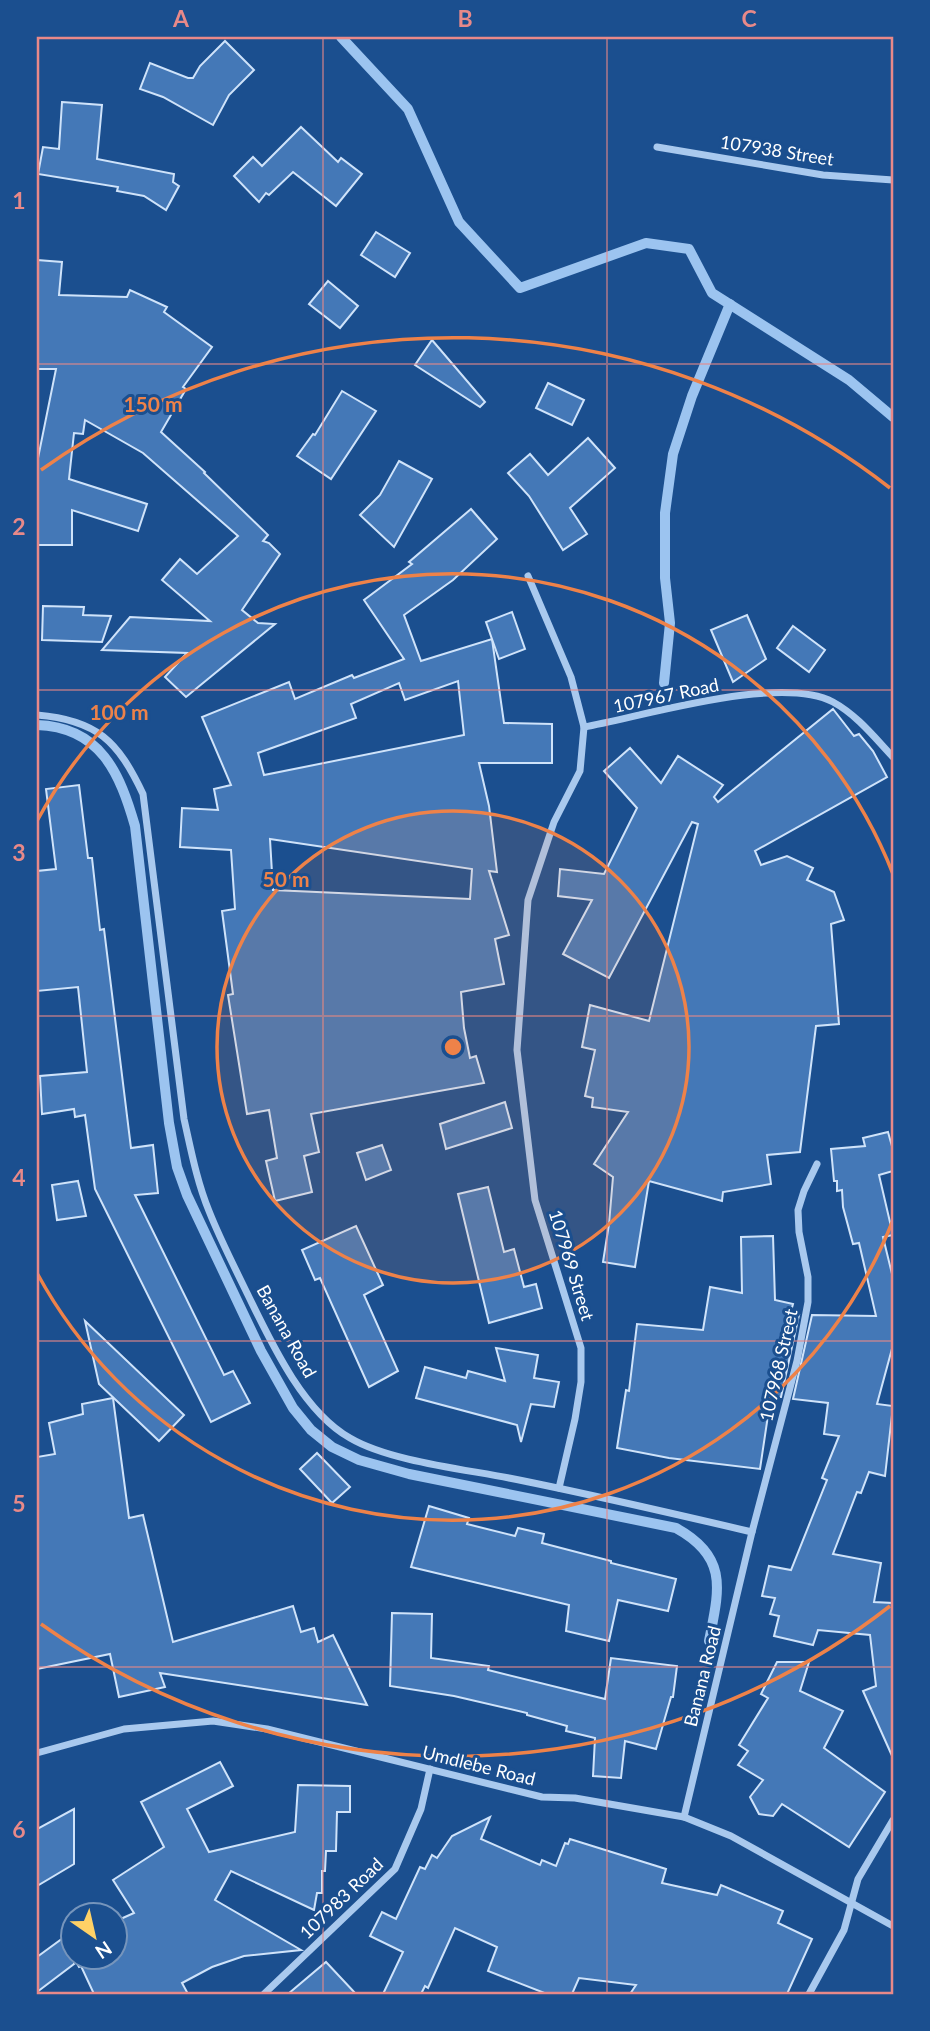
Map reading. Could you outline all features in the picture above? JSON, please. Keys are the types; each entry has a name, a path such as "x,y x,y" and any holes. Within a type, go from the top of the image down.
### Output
{"street":[{"name":"107938 Street","path":"657,147 823,175 893,180"},
{"path":"528,576 566,665 584,727"},
{"name":"107967 Road","path":"584,727 684,705 760,693 799,693 833,702 860,722 893,757"},
{"name":"Banana Road","path":"37,715 86,724 111,743 130,766 143,794 184,1119 195,1167 208,1211 278,1355 298,1387 327,1419 349,1438 386,1453 559,1488 752,1532 684,1817"},
{"name":"107969 Street","path":"559,1488 581,1382 581,1348 535,1200 517,1050 528,900 554,822 580,771 584,727"},
{"name":"107968 Street","path":"752,1532 797,1360 808,1302 808,1277 799,1232 798,1210 817,1164"},
{"name":"Umdlebe Road","path":"37,1753 124,1728 213,1721 267,1729 542,1797 575,1798 684,1817 731,1836 893,1926"},
{"name":"107983 Road","path":"264,1994 395,1869 421,1809 430,1769"},
{"path":"810,1994 844,1930 858,1879 893,1820"}],"building":[{"path":"225,41 254,70 229,95 213,125 163,97 140,89 150,63 193,78 200,66"},
{"path":"62,102 102,105 97,159 174,174 173,182 179,186 166,210 144,196 117,191 118,187 38,174 43,147 59,149"},
{"path":"301,127 338,162 341,158 362,174 336,206 293,172 269,195 266,193 259,202 234,176 253,157 262,166"},
{"path":"376,232 410,253 395,277 361,255"},
{"path":"37,260 62,262 59,295 127,297 130,290 167,307 164,312 212,347 183,387 186,389 161,432 268,535 263,541 280,554 242,610 258,623 275,624 186,697 165,677 187,653 102,650 130,617 210,621 162,580 180,559 197,574 238,536 143,453 85,420 83,434 74,433 69,479 147,504 138,531 72,510 72,545 37,545 37,463 56,369 37,369"},
{"path":"328,281 358,306 340,328 309,304"},
{"path":"432,340 485,402 480,407 415,365"},
{"path":"548,383 584,400 572,425 536,408"},
{"path":"342,391 376,411 331,479 297,456 313,434 315,435"},
{"path":"588,438 615,468 570,508 587,534 563,550 529,496 508,473 530,454 548,475"},
{"path":"399,461 432,479 394,547 360,515 380,495"},
{"path":"471,509 497,539 453,580 404,615 421,661 492,639 504,723 552,724 552,763 479,763 489,806 497,872 489,871 509,935 495,939 504,984 461,992 470,1058 476,1056 484,1083 311,1114 319,1152 304,1156 312,1192 275,1201 266,1161 277,1158 269,1110 247,1114 228,995 233,994 222,911 235,909 231,850 180,847 182,808 218,810 214,789 231,785 202,717 289,682 295,699 352,675 354,678 404,659 364,600 412,564 409,562","holes":["458,681 464,735 264,775 258,753 356,718 351,704 399,683 405,700","270,839 472,869 470,899 273,890"]},
{"path":"43,606 84,607 83,615 111,616 102,642 42,640"},
{"path":"512,612 525,649 499,659 486,622"},
{"path":"747,615 766,659 733,682 711,630"},
{"path":"793,626 825,650 809,672 777,648"},
{"path":"833,709 854,736 859,734 873,751 887,777 755,851 761,865 787,856 813,868 807,880 834,892 844,920 831,924 839,1024 816,1026 800,1152 767,1155 771,1184 723,1192 722,1201 649,1181 635,1267 603,1262 613,1177 594,1164 628,1112 592,1107 593,1098 585,1096 595,1050 582,1047 590,1005 649,1021 698,824 692,822 609,978 563,954 592,900 558,896 560,869 604,874 637,808 604,771 630,748 661,783 678,756 723,785 714,797 718,802"},
{"path":"79,785 88,858 92,858 100,930 104,929 131,1148 153,1145 158,1193 135,1195 224,1375 233,1371 250,1403 211,1422 95,1189 85,1115 75,1117 74,1109 42,1114 40,1076 87,1072 78,987 37,991 37,871 56,869 46,789"},
{"path":"505,1102 512,1128 446,1149 440,1124"},
{"path":"888,1132 893,1150 893,1171 879,1175 893,1235 883,1237 893,1278 893,1345 877,1404 893,1406 885,1476 869,1472 861,1493 857,1492 833,1554 881,1563 874,1602 893,1603 893,1758 863,1691 876,1686 870,1635 818,1630 813,1645 774,1636 779,1616 770,1614 775,1598 762,1596 769,1566 791,1570 827,1480 822,1478 839,1436 824,1434 828,1403 793,1399 812,1315 876,1316 859,1243 853,1244 843,1207 842,1190 837,1191 837,1181 834,1181 831,1149 865,1146 863,1138"},
{"path":"382,1145 391,1170 366,1180 357,1153"},
{"path":"78,1181 86,1216 57,1220 52,1185"},
{"path":"488,1187 504,1252 514,1249 524,1287 536,1284 542,1308 489,1323 458,1194"},
{"path":"356,1226 383,1285 364,1295 398,1371 369,1387 320,1278 315,1280 302,1250"},
{"path":"773,1236 775,1300 793,1304 790,1315 799,1315 781,1397 774,1397 767,1422 760,1469 669,1458 617,1448 626,1390 629,1391 637,1324 703,1330 710,1287 742,1293 741,1237"},
{"path":"85,1321 184,1415 159,1441 99,1384"},
{"path":"496,1348 538,1355 534,1378 559,1382 554,1407 531,1404 521,1442 517,1425 416,1398 425,1367 466,1378 468,1371 505,1381"},
{"path":"113,1398 129,1518 143,1515 173,1642 293,1606 301,1632 314,1628 318,1642 333,1635 367,1705 160,1673 165,1687 119,1697 110,1654 37,1669 37,1457 55,1454 49,1423 83,1414 82,1404"},
{"path":"317,1453 350,1487 332,1503 300,1469"},
{"path":"429,1506 469,1518 467,1524 515,1536 518,1528 544,1534 542,1543 676,1579 668,1611 618,1600 609,1641 566,1631 569,1605 411,1567"},
{"path":"392,1613 432,1614 431,1658 489,1666 488,1670 605,1699 611,1658 677,1666 673,1697 656,1749 625,1741 621,1778 593,1776 595,1738 566,1731 567,1726 527,1713 454,1696 390,1686"},
{"path":"777,1662 809,1662 800,1691 843,1711 824,1748 885,1792 849,1847 782,1804 773,1816 759,1814 750,1797 763,1780 738,1765 748,1751 739,1745 768,1698 761,1694"},
{"path":"220,1762 233,1786 187,1809 209,1852 295,1832 298,1785 350,1786 350,1812 337,1812 336,1851 326,1851 322,1893 317,1893 314,1910 231,1871 215,1900 301,1950 244,1956 212,1967 182,1983 188,1994 94,1994 84,1972 130,1972 130,1915 134,1913 130,1902 127,1902 113,1880 164,1847 141,1802"},
{"path":"74,1809 74,1864 37,1886 37,1829"},
{"path":"490,1817 481,1839 540,1865 542,1860 556,1866 565,1843 568,1844 570,1839 666,1869 662,1883 717,1895 721,1885 783,1911 778,1923 812,1939 787,1994 630,1994 636,1985 579,1978 572,1994 547,1994 488,1971 497,1947 455,1928 428,1988 425,1986 421,1994 383,1994 403,1952 370,1936 382,1912 396,1919 420,1867 425,1869 432,1855 437,1858 452,1836"},
{"path":"60,1940 60,1972 63,1972 37,1992 37,1957"},
{"path":"326,1962 356,1994 288,1994"}],"waterway":[{"path":"341,37 408,109 459,222 520,288 646,243 689,249 712,293 849,380 893,417"},
{"path":"664,683 670,623 665,578 665,513 673,454 692,396 730,304"},
{"path":"37,725 77,734 92,744 114,772 129,807 135,826 169,1123 177,1167 187,1195 261,1351 293,1408 311,1430 332,1447 359,1460 409,1474 676,1528 705,1551 716,1576 716,1606 709,1641"}]}
